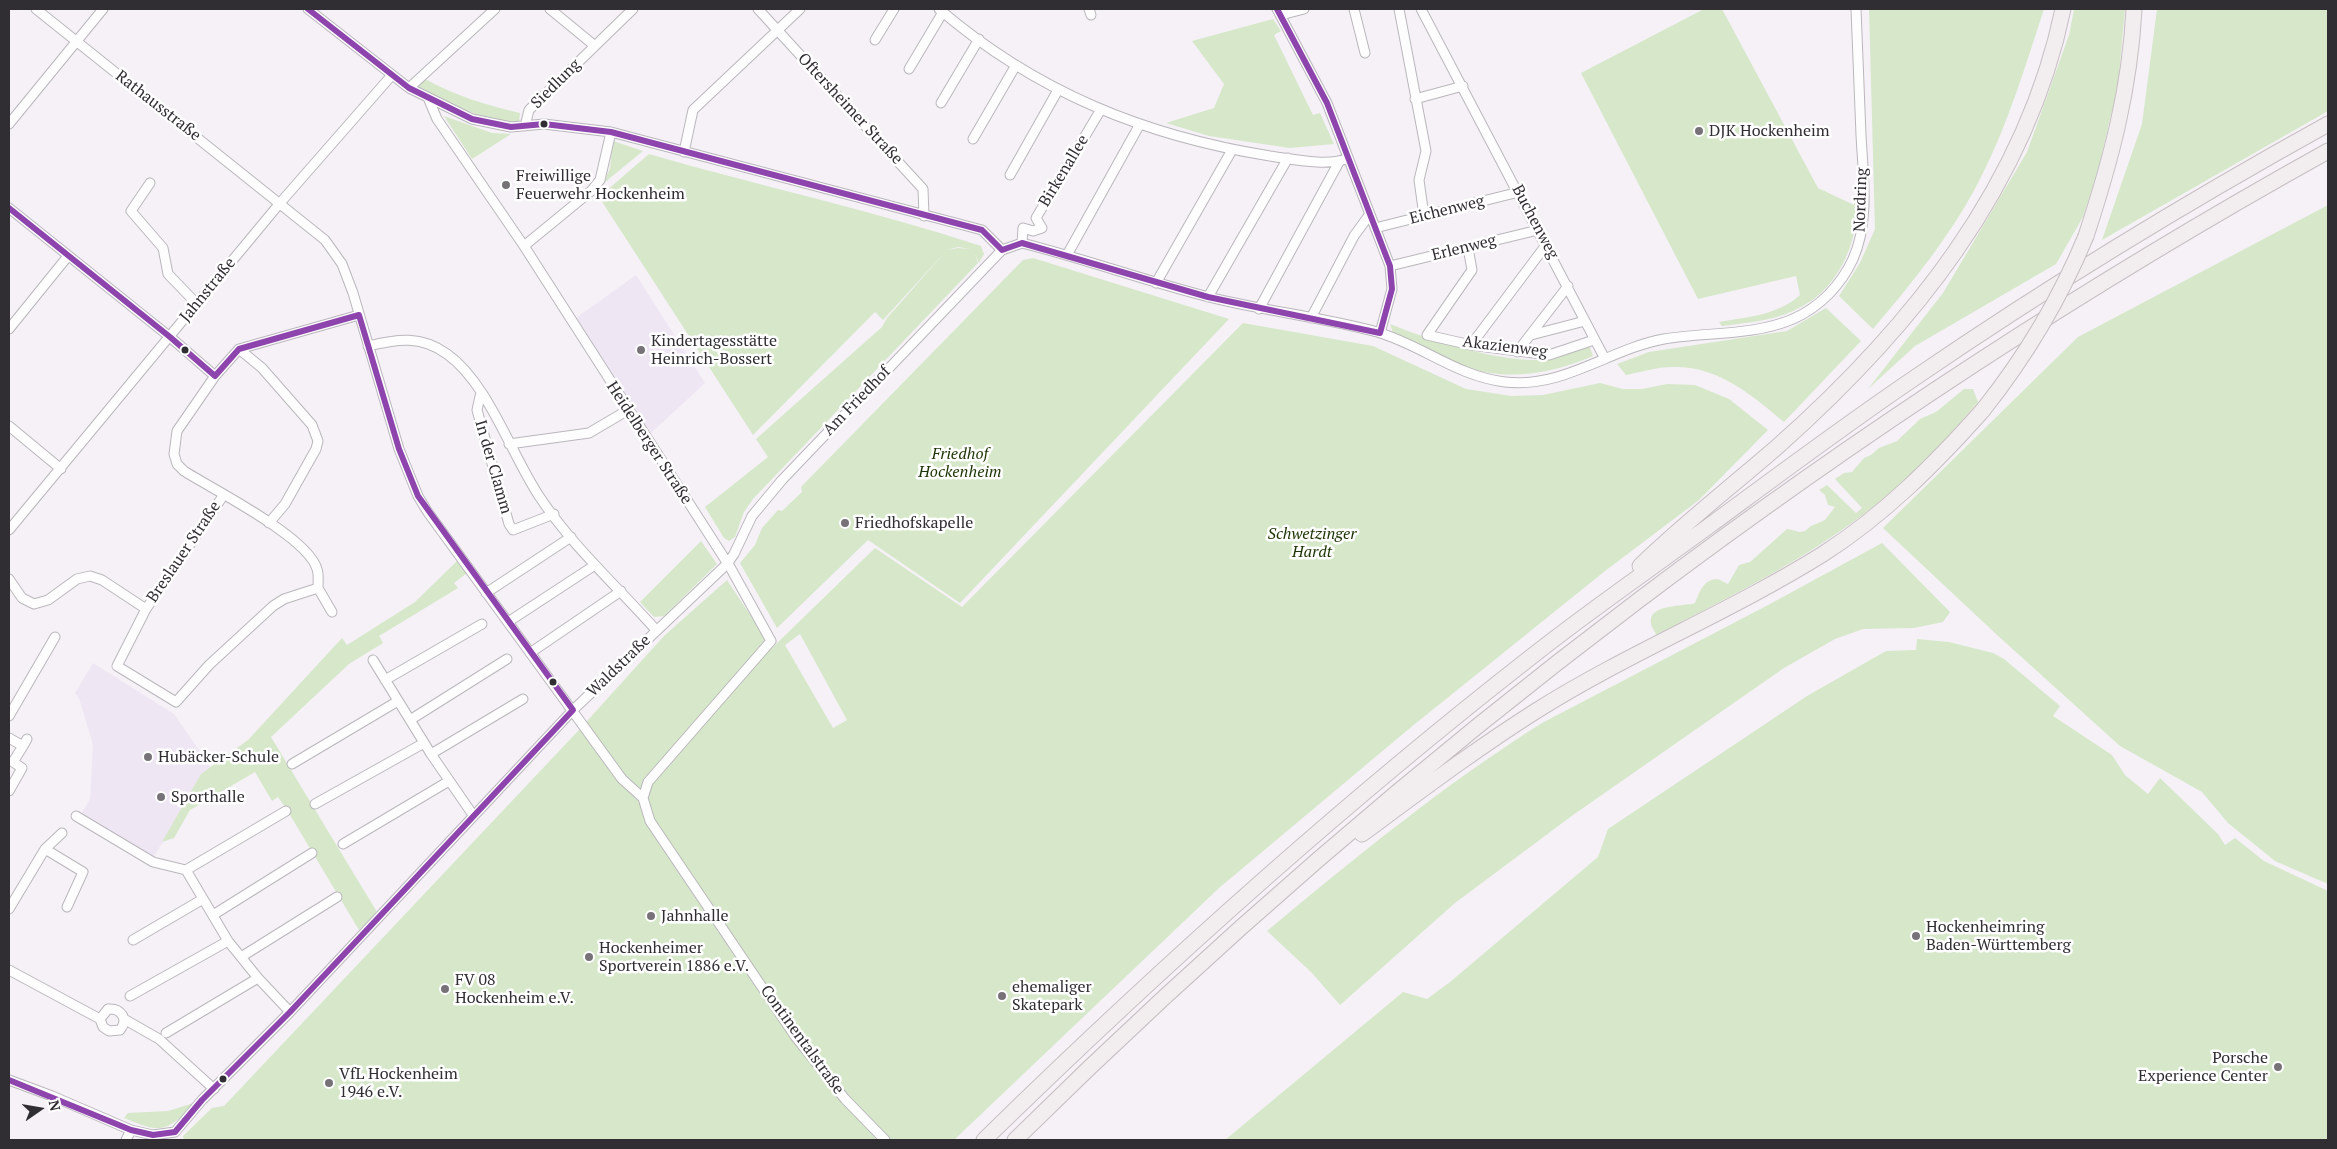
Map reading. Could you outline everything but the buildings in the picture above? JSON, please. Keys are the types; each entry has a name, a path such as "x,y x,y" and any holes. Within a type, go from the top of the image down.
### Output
{"highway":[{"path":"1612,594 1668,539 1787,437 1841,387 1892,333 1934,282 1967,236 2001,178 2032,111 2052,55 2063,9"},
{"path":"1322,858 1351,842 1452,768 1535,711 1796,570 1869,521 1945,454 1984,410 2014,370 2042,327 2066,282 2086,236 2122,116 2132,46 2134,9"},
{"path":"984,1140 1106,1021 1254,886 1468,707 1612,594 1914,378 2012,313 2176,211 2328,124"},
{"path":"1015,1140 1122,1038 1436,758 1529,684 1717,541 1936,390 2102,282 2328,151"}],"street":[{"name":"Rathausstraße","path":"36,9 280,203"},
{"path":"9,124 103,9"},
{"path":"308,9 409,88 429,100 472,120 492,125 525,126 544,124 610,132 982,230 1002,250 1022,243"},
{"path":"409,88 495,9"},
{"name":"Siedlung","path":"550,9 595,46"},
{"name":"Siedlung","path":"525,126 529,110 633,9"},
{"name":"Oftersheimer Straße","path":"758,9 923,189 924,216"},
{"path":"684,152 693,110 800,9"},
{"path":"875,40 894,9"},
{"path":"1304,9 1279,12 1326,103 1390,266 1392,289 1380,333"},
{"path":"1354,9 1365,53"},
{"path":"1399,9 1426,151 1419,180 1424,216"},
{"name":"Buchenweg","path":"1421,9 1519,192 1605,359"},
{"name":"Nordring","path":"1022,243 1208,297 1380,333 1466,373 1506,382 1546,380 1568,375 1605,359 1664,339 1756,329 1781,323 1815,306 1841,280 1858,247 1863,211 1856,9"},
{"path":"909,70 941,10 1016,65 1058,90 1100,111 1184,138 1232,150 1288,158 1339,162 1348,158"},
{"path":"940,103 979,39"},
{"path":"973,139 1016,65"},
{"name":"Jahnstraße","path":"9,530 280,203 392,75"},
{"path":"1415,99 1463,86"},
{"path":"1010,175 1058,90"},
{"name":"Heidelberger Straße","path":"429,100 437,119 524,246 727,564 771,641 648,782 643,798"},
{"name":"Birkenallee","path":"1022,243 1023,228 1033,231 1042,228 1036,218 1100,111"},
{"path":"1067,255 1140,124"},
{"path":"524,246 591,191 600,180 610,132"},
{"path":"1156,283 1232,150"},
{"path":"1208,297 1288,158"},
{"path":"1259,309 1339,162"},
{"path":"150,183 131,211 163,248 168,274 196,303"},
{"name":"Eichenweg","path":"1375,228 1519,192"},
{"path":"280,203 324,240 342,264 398,449 418,496 622,779 643,798"},
{"path":"9,208 170,337 215,376"},
{"path":"1311,318 1354,236 1370,214"},
{"name":"Erlenweg","path":"1390,266 1538,230"},
{"path":"1471,346 1546,245"},
{"name":"Akazienweg","path":"1468,248 1472,270 1427,335 1471,346 1549,355 1594,340"},
{"name":"Am Friedhof","path":"727,564 734,554 752,516 782,480 1002,250"},
{"path":"9,329 68,256"},
{"path":"1517,352 1568,286"},
{"path":"332,612 318,588 317,568 302,546 269,523 184,471 178,464 174,454 177,431 215,376 239,349 359,315"},
{"path":"1531,334 1585,322"},
{"name":"In der Clamm","path":"368,346 398,339 428,343 455,360 470,376 481,392 540,498 595,566 621,591 656,630"},
{"path":"239,349 262,368 312,425 318,441 316,449 285,504 269,523"},
{"name":"In der Clamm","path":"481,392 477,410 509,524 513,530 554,514"},
{"name":"In der Clamm","path":"509,444 589,434 628,410"},
{"path":"9,426 61,469"},
{"name":"Breslauer Straße","path":"223,496 146,609 116,666 176,702 209,665 273,606 284,599 318,588"},
{"path":"486,592 571,537"},
{"name":"Waldstraße","path":"9,1080 52,1096 131,1130 153,1135 176,1136 214,1089 290,1012 573,710 727,564"},
{"path":"508,622 595,566"},
{"path":"9,579 22,598 34,604 48,600 78,579 90,576 102,580 146,609"},
{"path":"530,653 621,591"},
{"path":"385,680 482,624"},
{"path":"9,716 55,637"},
{"path":"373,660 431,754 473,815"},
{"path":"410,720 507,660"},
{"path":"431,754 523,699"},
{"path":"292,764 398,701"},
{"path":"9,738 25,742 13,762 22,768 9,791"},
{"path":"315,804 424,743"},
{"path":"343,844 449,781"},
{"name":"Continentalstraße","path":"643,798 650,821 795,1036 845,1099 885,1140"},
{"path":"76,816 153,862 186,870 286,811"},
{"path":"9,910 45,849 62,833"},
{"path":"45,849 83,872 67,907"},
{"path":"213,915 312,853"},
{"path":"186,870 228,941 258,978 290,1012"},
{"path":"241,957 337,896"},
{"path":"133,940 203,898"},
{"path":"130,996 228,941"},
{"path":"9,970 100,1019 103,1027 115,1032 120,1030 124,1019"},
{"path":"166,1033 258,978"},
{"path":"100,1019 108,1009 115,1008 121,1012 124,1019 159,1039 214,1089"},
{"path":"126,1140 131,1130"}],"shaded area":[{"name":"Kindertagesstätte Heinrich-Bossert","path":"636,275 705,383 651,433 576,318"},
{"name":"Hubäcker-Schule","path":"93,663 174,714 212,769 183,808 153,858 81,814 90,799 93,745 79,698 75,693"}],"green space":[{"name":"DJK Hockenheim","path":"1704,9 1722,9 1818,188 1854,205 1854,196 1858,198 1854,232 1849,249 1842,265 1822,292 1809,303 1785,314 1758,321 1722,326 1719,322 1752,317 1772,311 1791,302 1800,295 1796,276 1698,299 1581,73"},
{"path":"1869,9 2044,9 2009,113 1972,194 1947,235 1873,329 1839,296 1860,263 1875,229"},
{"path":"2074,9 2125,9 2118,85 2098,171 2083,217 2056,264 1915,346 1868,389 1943,293 2027,152 2069,35"},
{"path":"2157,9 2328,9 2328,111 2102,240 2142,124"},
{"path":"1273,19 1281,31 1274,35 1313,115 1320,113 1334,144 1290,148 1209,136 1166,123 1214,108 1224,84 1192,41"},
{"path":"425,79 471,99 520,113 519,123 482,117 416,88"},
{"path":"444,116 492,133 511,134 472,159"},
{"path":"613,141 643,151 604,183 610,168"},
{"path":"649,154 940,233 981,246 984,254 979,263 975,254 978,263 753,499 744,512 735,537 729,541 724,538 705,507 768,457 756,439 882,327 887,318 947,250 883,320 875,312 753,435 599,197"},
{"path":"2328,205 2328,884 2275,861 2228,823 2202,792 2120,746 1996,634 1883,528 2078,337"},
{"name":"Friedhof Hockenheim","path":"1033,258 1229,319 960,603 868,540 777,628 740,563 755,545 762,528 778,510 782,511 802,492 801,487 1023,260"},
{"path":"1826,308 1861,341 1784,422 1746,392 1719,376 1688,368 1666,367 1626,375 1617,364 1649,352 1787,331"},
{"name":"Schwetzinger Hardt","path":"1243,323 1373,346 1466,389 1511,396 1543,395 1600,383 1623,389 1642,389 1667,384 1695,385 1729,399 1768,430 1699,500 1605,571 1410,728 1219,888 954,1140 184,1140 183,1136 212,1108 224,1106 578,731 664,636 727,580 772,648 875,548 962,607","holes":["800,634 847,720 833,728 785,645"]},
{"path":"1390,324 1446,344 1490,355 1531,360 1549,359 1589,345 1593,356 1562,367 1531,374 1515,375 1482,372 1447,360 1393,333"},
{"path":"1964,389 1973,389 1978,402 1913,473 1889,494 1834,535 1777,571 1656,635 1651,624 1651,617 1655,612 1668,607 1695,603 1705,584 1718,579 1728,584 1739,565 1750,562 1787,529 1800,532 1805,531 1825,520 1835,507 1828,505 1825,495 1819,490 1827,485 1856,513 1862,508 1835,479 1844,473 1852,472 1864,458 1879,448 1897,441 1920,419 1936,412"},
{"path":"701,541 717,564 664,616 654,617 640,602"},
{"path":"1882,543 1950,612 1943,622 1914,628 1863,629 1835,639 1784,668 1573,815 1455,903 1340,1005 1312,973 1267,931 1436,796 1542,723 1770,604"},
{"path":"458,560 467,573 454,583 458,588 379,636 383,643 349,664 271,737 377,912 359,930 287,810 278,797 272,801 255,772 190,810 174,838 162,842 201,774 248,740 342,638 347,645 415,602"},
{"name":"Hockenheimring Baden-Württemberg","path":"1917,639 1949,642 1993,653 2004,659 2060,706 2053,716 2112,755 2125,775 2148,794 2160,778 2218,834 2225,845 2235,838 2264,861 2328,891 2328,1140 1225,1140 1403,992 1427,999 1450,982 1598,857 1608,829 1807,696 1886,651 1916,650"},
{"path":"197,1102 178,1119 164,1127 148,1127 124,1118 128,1113 168,1111"}],"transit line":[{"path":"308,9 409,88 472,119 511,127 544,124 611,132 982,230 1002,250 1022,243 1208,297 1380,333 1392,289 1390,266 1327,103 1277,9"},
{"path":"9,208 170,337 215,376 239,349 359,315 399,449 418,496 573,710 290,1012 202,1100 175,1132 153,1135 131,1130 9,1080"}],"place":[{"name":"DJK Hockenheim","path":"1699,131"},
{"name":"Freiwillige Feuerwehr Hockenheim","path":"506,185"},
{"name":"Kindertagesstätte Heinrich-Bossert","path":"641,350"},
{"name":"Friedhofskapelle","path":"845,523"},
{"name":"Hubäcker-Schule","path":"148,757"},
{"name":"Sporthalle","path":"161,797"},
{"name":"Jahnhalle","path":"651,916"},
{"name":"Hockenheimring Baden-Württemberg","path":"1916,936"},
{"name":"Hockenheimer Sportverein 1886 e.V.","path":"589,957"},
{"name":"FV 08 Hockenheim e.V.","path":"445,989"},
{"name":"ehemaliger Skatepark","path":"1002,996"},
{"name":"Porsche Experience Center","path":"2278,1067"},
{"name":"VfL Hockenheim 1946 e.V.","path":"329,1083"}]}
